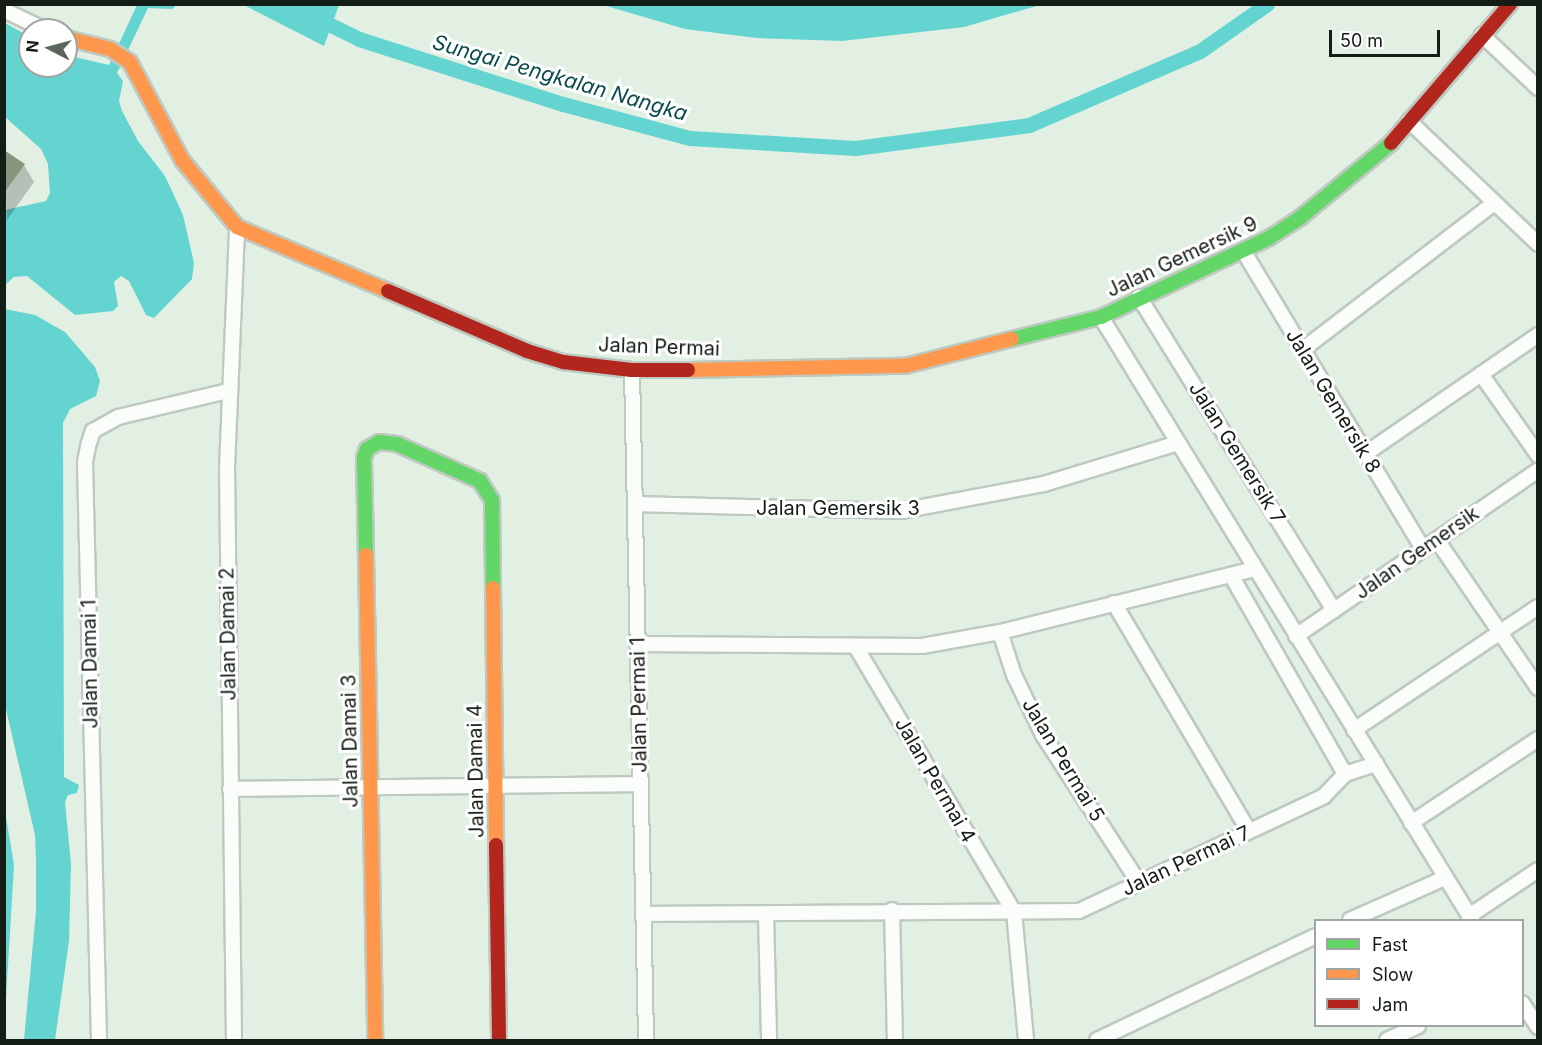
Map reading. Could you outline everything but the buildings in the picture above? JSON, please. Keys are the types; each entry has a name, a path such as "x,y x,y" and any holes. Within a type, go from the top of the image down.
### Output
{"street":[{"name":"Jalan Gemersik 9","path":"1101,317 1139,297 1244,252 1301,217 1393,141 1510,4"},
{"path":"4,10 20,18"},
{"path":"1482,35 1538,88"},
{"path":"78,41 110,49 130,62 144,81 182,160 237,227"},
{"path":"1409,121 1538,244"},
{"path":"1302,350 1494,203"},
{"name":"Jalan Permai","path":"237,227 527,351 563,362 632,370 905,366 1101,317"},
{"name":"Jalan Damai 2","path":"234,1041 228,391 237,227"},
{"name":"Jalan Gemersik 8","path":"1244,252 1423,549"},
{"name":"Jalan Gemersik 7","path":"1139,297 1334,610"},
{"path":"1101,317 1470,918 1538,870"},
{"path":"1365,454 1538,335"},
{"name":"Jalan Permai 1","path":"632,370 646,1041"},
{"path":"1481,374 1538,455"},
{"name":"Jalan Damai 1","path":"99,1041 85,462 88,446 93,431 117,417 228,391"},
{"name":"Jalan Gemersik 3","path":"634,504 901,511 1044,484 1178,443"},
{"name":"Jalan Damai 3","path":"375,1041 364,458 373,444 397,444 480,481 492,500"},
{"name":"Jalan Gemersik","path":"1296,636 1538,470"},
{"name":"Jalan Damai 4","path":"492,500 500,1041"},
{"path":"1437,540 1538,688"},
{"path":"638,644 922,646 1000,632 1255,569"},
{"path":"1231,575 1345,774"},
{"path":"1114,603 1249,831"},
{"path":"1354,730 1538,607"},
{"name":"Jalan Permai 5","path":"1000,632 1014,675 1043,735 1139,882"},
{"name":"Jalan Permai 4","path":"856,647 1014,912"},
{"path":"1412,823 1538,739"},
{"name":"Jalan Permai 7","path":"643,914 766,914 892,910 1079,911 1324,796 1345,774 1376,764"},
{"path":"230,789 640,784"},
{"path":"1354,919 1445,878"},
{"path":"892,910 895,1041"},
{"path":"1014,912 1026,1041"},
{"path":"766,914 768,1041"},
{"path":"1097,1041 1314,937"},
{"path":"1524,1006 1538,1028"},
{"path":"1386,1041 1416,1027"}],"water":[{"path":"339,4 324,46 244,5"},
{"path":"137,5 177,5 172,9 148,8 117,73 123,81 119,101 122,111 138,141 165,176 183,215 194,263 192,279 154,318 146,315 129,281 121,276 114,282 118,306 113,311 75,315 27,276 14,277 5,285 5,210 46,201 50,193 48,164 41,149 5,117 5,23 18,30 18,78 78,78 78,58 109,65"},
{"path":"603,5 1040,5 964,27 842,41 757,38 685,29"},
{"path":"5,309 35,315 65,332 95,367 100,381 96,396 70,409 63,423 64,777 79,785 77,793 68,795 65,802 71,864 69,941 55,1040 24,1040 36,911 36,858 35,835 5,705"},
{"path":"5,811 14,865 5,1015"}],"waterway":[{"name":"Sungai Pengkalan Nangka","path":"288,4 359,39 563,104 690,138 855,148 1029,125 1200,51 1267,4"}],"traffic: fast":[{"path":"1012,339 1101,317 1269,238 1301,217 1391,143"},
{"path":"366,555 364,458 367,449 379,442 397,444 480,481 492,500 493,588"}],"traffic: slow":[{"path":"78,41 110,49 130,62 182,160 237,227 388,291"},
{"path":"688,370 905,366 1012,339"},
{"path":"366,555 375,1040"},
{"path":"493,588 496,845"}],"traffic: jam":[{"path":"1391,143 1510,4"},
{"path":"388,291 527,351 563,362 632,370 688,370"},
{"path":"496,845 499,1040"}]}
